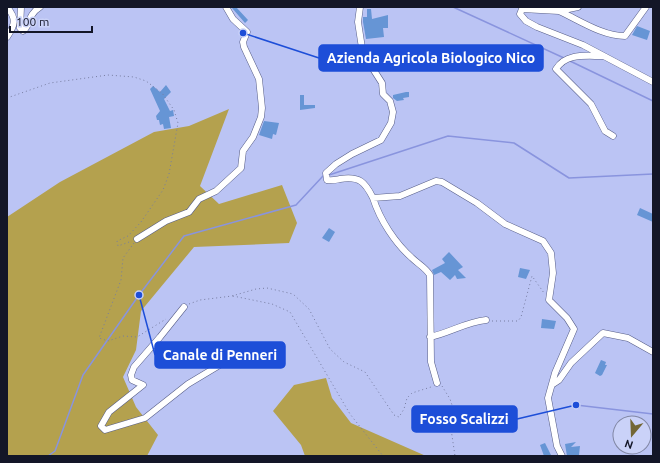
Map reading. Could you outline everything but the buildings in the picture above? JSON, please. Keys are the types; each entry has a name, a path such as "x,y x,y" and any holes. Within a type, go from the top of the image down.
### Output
{"street":[{"path":"7,7 14,17 14,25 7,37"},
{"path":"21,7 20,28 23,31 26,29 32,12 40,7"},
{"path":"137,240 166,221 189,212 199,199 216,191 241,168 243,151 253,137 261,117 261,84 243,42 247,32 233,19 226,7"},
{"path":"360,7 358,22 362,48 366,58 382,83 383,94 390,101 393,112 391,123 381,140 352,154 336,164 326,173 327,180 331,181 347,178 362,181 367,186 382,220 390,232 411,258 427,270 430,275 431,362 437,383"},
{"path":"559,12 578,7"},
{"path":"646,7 625,36 615,36 606,33 559,12 522,8 520,14 526,21 583,45 653,82"},
{"path":"603,56 580,55 568,58 561,61 556,69 591,104 602,126 612,136"},
{"path":"373,198 400,196 436,181 450,186 505,224 542,241 550,254 553,273 549,300 567,318 574,330 555,373 548,398 557,446 562,456"},
{"path":"184,307 134,366 131,374 132,380 143,385 109,412 101,426 105,430 145,418 188,384 228,360 233,358 256,364"},
{"path":"430,337 447,333 460,326 486,320"},
{"path":"553,384 559,380 571,363 603,334 628,338 653,352"}],"path":[{"path":"7,98 50,82 108,75 134,77 146,80 162,93 174,110 178,123 169,174 163,190 141,222 128,236 117,241 118,246 137,240"},
{"path":"137,240 123,258 121,280 99,338 108,341 123,336 137,337 168,318"},
{"path":"486,320 518,321 523,311 532,276 549,300"},
{"path":"184,307 200,300 232,296 256,288 267,288 293,294 309,309 330,349 344,362 365,372 394,415 399,417 404,409 406,398 412,393 428,388 437,383 444,388 454,411 450,422 455,456"},
{"path":"232,296 272,304 290,312 350,414 383,456"}],"shaded area":[{"path":"229,109 200,186 219,204 282,185 297,223 289,243 194,247 141,311 136,350 123,377 136,407 158,435 147,456 7,456 7,217 60,182 154,132 189,126"},
{"path":"326,378 332,398 351,423 426,456 305,456 301,445 273,411 294,385"}],"waterway":[{"path":"453,7 564,58"},
{"path":"570,61 653,101"},
{"path":"329,175 448,136 514,143 569,178 653,174"},
{"path":"48,456 55,451 83,375 139,295 184,236 296,205 323,176"},
{"path":"576,405 653,414"}],"place":[{"name":"Azienda Agricola Biologico Nico","path":"243,33"},
{"name":"Canale di Penneri","path":"139,295"},
{"name":"Fosso Scalizzi","path":"576,405"}]}
